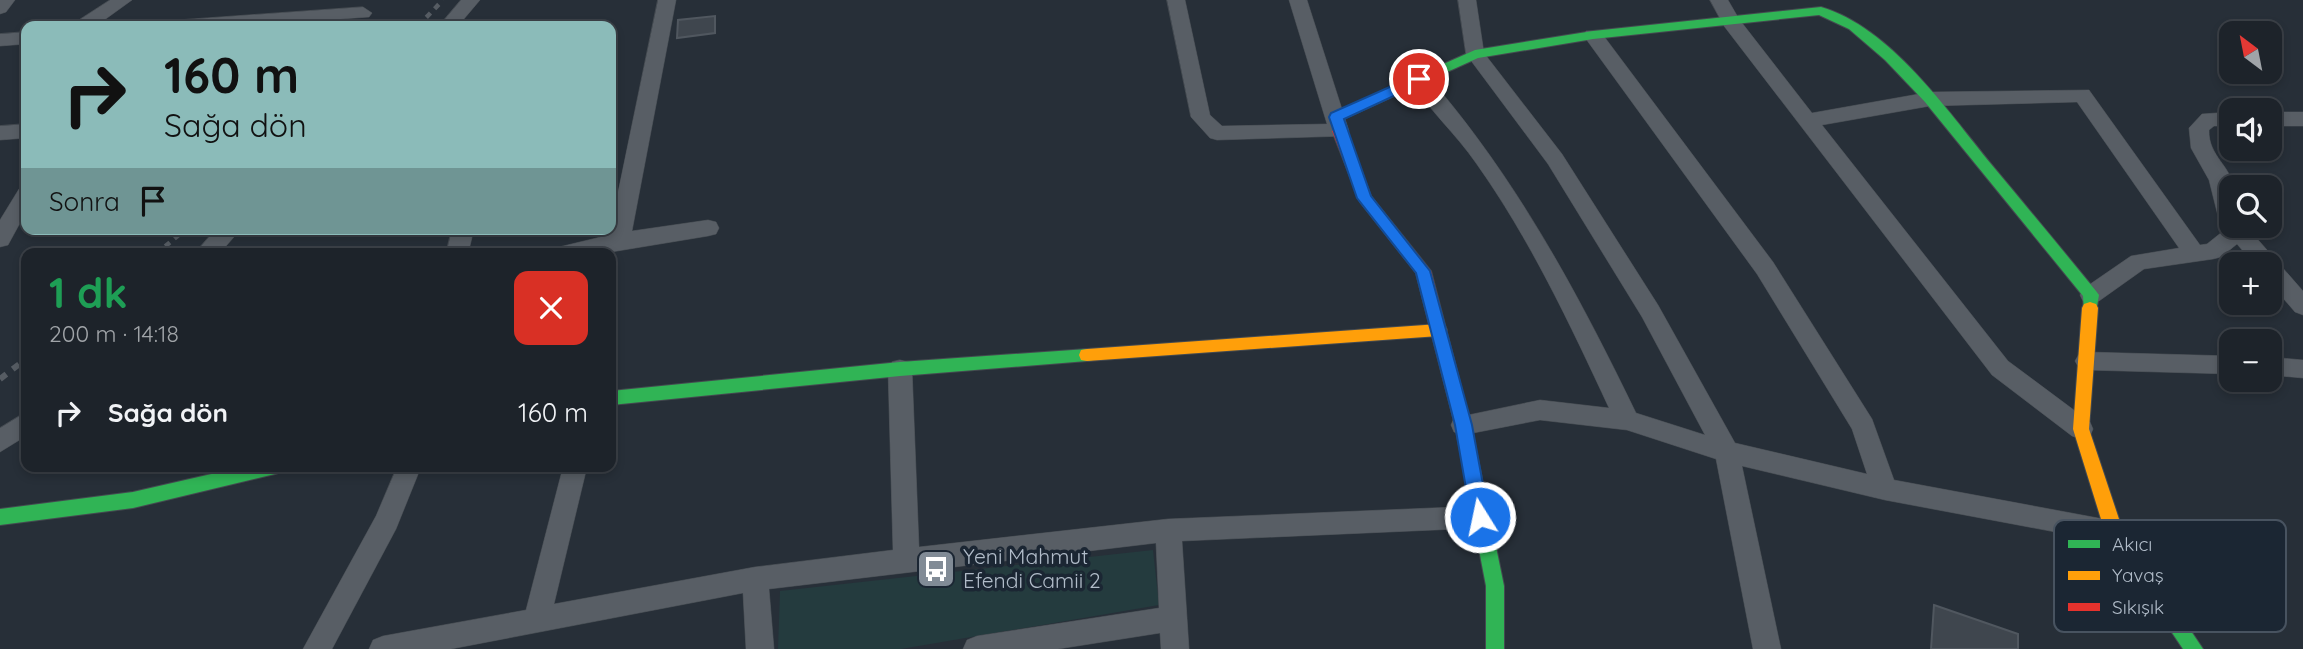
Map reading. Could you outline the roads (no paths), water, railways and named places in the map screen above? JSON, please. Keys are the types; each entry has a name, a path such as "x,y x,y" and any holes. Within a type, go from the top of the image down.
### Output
{"street":[{"path":"0,8 6,0"},
{"path":"91,21 123,0"},
{"path":"278,17 288,0"},
{"path":"452,21 471,0"},
{"path":"619,241 667,0"},
{"path":"1176,0 1201,117 1217,133 1338,124 1419,79 1475,54 1593,35 1821,11 1854,26 1890,57 1930,99 2091,295 2081,429 2110,520"},
{"path":"1298,0 1364,198 1423,271 1463,425 1494,586 1494,649"},
{"path":"1467,0 1475,54 1555,159 1650,311 1727,452 1767,649"},
{"path":"1719,0 1731,22 2000,368 2081,429"},
{"path":"234,21 363,13"},
{"path":"1593,35 1765,268 1863,426 1885,489"},
{"path":"0,40 21,38"},
{"path":"1419,79 1457,119 1514,201 1580,320 1627,420"},
{"path":"1809,120 1930,99 2082,94 2195,254"},
{"path":"2219,119 2208,119 2199,128 2198,137 2204,159 2219,179"},
{"path":"2282,119 2303,119"},
{"path":"0,133 21,131"},
{"path":"0,239 21,203"},
{"path":"588,248 708,228"},
{"path":"211,248 224,235"},
{"path":"2091,295 2139,262 2213,251 2229,238"},
{"path":"2244,238 2256,252"},
{"path":"2282,282 2303,306"},
{"path":"616,397 900,369 1439,330"},
{"path":"2087,361 2219,365"},
{"path":"2282,367 2303,369"},
{"path":"900,369 906,559"},
{"path":"1463,425 1540,410 1627,420 1727,452 1885,489 2054,521"},
{"path":"0,442 21,426"},
{"path":"0,448 21,445"},
{"path":"0,517 133,500 253,472"},
{"path":"317,649 387,521 407,472"},
{"path":"537,618 574,472"},
{"path":"383,649 755,579 906,559 1168,530 1480,517"},
{"path":"1168,530 1175,649"},
{"path":"755,579 760,649"},
{"path":"977,649 1173,618"},
{"path":"2182,632 2194,649"}],"railway":[{"path":"423,21 443,0"},
{"path":"163,248 179,235"},
{"path":"0,379 21,363"}],"place":[{"name":"Yeni Mahmut Efendi Camii 2","path":"936,569"}]}
